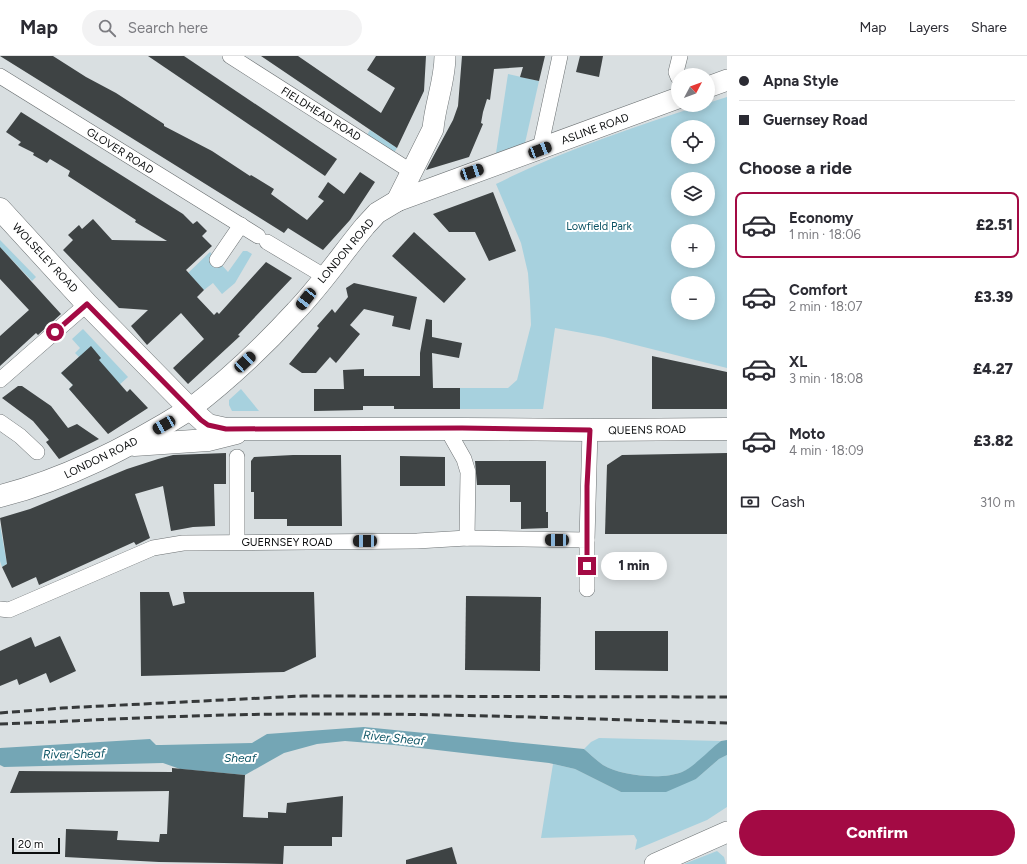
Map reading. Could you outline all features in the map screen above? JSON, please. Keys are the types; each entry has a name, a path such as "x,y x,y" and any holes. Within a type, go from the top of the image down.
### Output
{"main road":[{"name":"LONDON ROAD","path":"397,201 433,128 434,115 442,82 445,56"},
{"path":"715,84 727,80"},
{"name":"ASLINE ROAD","path":"421,191 540,150 671,101"},
{"path":"412,172 421,191"},
{"name":"LONDON ROAD","path":"0,496 70,474 130,445 190,409 215,390 264,344 297,310 373,217 397,201 421,191"},
{"name":"WOLSELEY ROAD","path":"0,209 87,304 190,409"},
{"name":"QUEENS ROAD","path":"190,409 208,425 226,429 727,429"},
{"path":"130,445 208,440 251,429"},
{"path":"655,864 727,832"}],"street":[{"name":"FIELDHEAD ROAD","path":"230,56 412,172"},
{"path":"540,150 560,56"},
{"path":"677,68 680,56"},
{"name":"GLOVER ROAD","path":"0,76 324,276"},
{"path":"217,260 241,225"},
{"path":"0,380 87,304"},
{"path":"0,422 20,436 37,452"},
{"path":"447,429 466,464 469,480 467,538"},
{"path":"587,589 590,430"},
{"path":"237,457 237,542"},
{"name":"GUERNSEY ROAD","path":"1,609 9,610 157,546 174,543 416,541 467,538 587,540"}],"green space":[{"path":"508,74 539,81 525,143 496,153"},
{"name":"Lowfield Park","path":"727,97 727,368 604,337 555,328 543,409 460,409 460,388 508,388 517,380 531,325 528,273 521,243 496,184 546,161 649,122 680,112 715,112 715,101"},
{"path":"370,130 397,148 392,156 365,138"},
{"path":"0,240 36,277 32,281 0,247"},
{"path":"243,251 247,251 252,254 235,283 222,294 213,283 204,290 188,273 210,252 228,272"},
{"path":"83,329 128,377 107,396 77,398 69,389 73,385 61,373 79,357 75,353 80,348 72,339"},
{"path":"241,389 259,411 232,411 229,405 229,400"},
{"path":"0,525 7,564 2,567 0,561"},
{"path":"599,738 721,741 687,770 664,776 642,776 611,769 603,765 584,749 591,742"},
{"path":"727,755 727,807 707,820 635,850 637,840 634,835 541,838 553,764 575,769 621,792 696,779 719,759"},
{"path":"717,851 724,857 726,864 684,864"}],"water":[{"name":"Sheaf","path":"364,727 584,749 603,765 611,769 642,776 664,776 687,770 721,741 727,740 727,755 719,759 696,779 666,792 621,792 575,769 549,763 394,745 345,741 317,744 284,753 245,775 180,769 163,763 4,767 0,765 0,748 150,739 156,745 252,743 267,734"}],"building":[{"path":"0,56 53,56 86,77 116,93 164,124 164,126 212,151 250,176 251,175 274,189 271,194 307,220 324,201 318,197 328,182 344,194 360,172 375,182 350,220 323,250 288,228 284,233"},
{"path":"148,56 184,56 337,159 325,176"},
{"path":"261,56 298,56 381,113 395,88 367,70 376,56 426,56 424,91 397,148"},
{"path":"462,56 545,56 539,81 520,77 523,67 494,69 490,100 487,99 481,123 483,124 469,157 426,170 453,120 458,106"},
{"path":"580,56 603,56 599,77 576,72"},
{"path":"21,112 183,214 193,224 197,221 207,231 202,236 212,246 186,270 204,290 197,297 214,315 217,312 219,314 266,262 292,278 238,335 240,336 188,384 173,368 204,339 181,313 147,345 131,326 148,310 119,308 63,250 73,240 68,235 79,225 82,229 93,219 112,240 167,241 135,222 136,220 68,176 70,171 50,159 47,163 33,155 34,153 18,145 21,142 6,132"},
{"path":"493,192 516,251 489,261 475,232 449,232 433,214"},
{"path":"414,232 466,279 444,303 392,256"},
{"path":"0,247 61,314 38,335 36,333 0,366 0,336 29,310 0,279"},
{"path":"354,283 417,297 410,330 392,326 394,316 364,309 350,325 360,334 336,363 330,357 316,373 302,373 289,364 319,328 317,326 332,309 335,313 348,297 346,288"},
{"path":"426,319 432,320 432,337 462,343 459,358 432,353 433,388 460,388 460,409 394,409 394,406 363,406 363,410 314,411 314,389 344,389 343,370 364,369 364,376 420,376 420,353"},
{"path":"91,346 101,358 99,360 127,392 130,389 148,408 108,434 69,389 73,385 61,373"},
{"path":"652,356 727,372 727,409 652,409"},
{"path":"18,386 22,386 51,406 68,428 77,424 99,439 59,459 46,442 49,440 33,421 2,398"},
{"path":"226,453 226,484 214,484 215,526 193,527 171,531 163,486 135,494 150,538 136,545 134,542 39,585 36,577 12,588 2,567 7,564 0,518 30,509 127,469 158,459 173,455"},
{"path":"727,453 727,534 605,534 607,465 622,455"},
{"path":"341,455 342,526 287,526 287,519 254,519 254,492 251,492 251,461 254,457"},
{"path":"400,456 445,457 445,486 400,486"},
{"path":"475,461 546,461 546,512 548,512 548,528 521,529 521,502 510,502 510,485 477,485"},
{"path":"140,592 169,592 173,606 185,603 183,592 314,592 316,657 284,672 141,676"},
{"path":"466,596 541,597 540,671 465,670"},
{"path":"595,631 668,631 668,671 595,670"},
{"path":"60,636 76,671 50,683 46,673 19,685 17,679 0,686 0,651 31,637 35,647"},
{"path":"172,768 245,775 243,817 268,818 268,812 286,813 287,803 343,796 342,837 332,837 332,846 284,846 283,864 159,862 65,857 66,829 118,831 117,840 159,842 160,834 167,834 169,791 10,793 19,771 172,772"},
{"path":"452,847 457,864 406,864 406,860"}],"railway":[{"path":"0,713 62,708 303,696 727,697"},
{"path":"0,724 265,714 462,715 727,723"}],"route":[{"path":"55,332 87,304 201,420 208,425 226,429 462,428 484,430 590,430 587,486 587,566"}],"water label":[{"name":"River Sheaf","path":"394,738"},
{"name":"River Sheaf","path":"74,754"}]}
